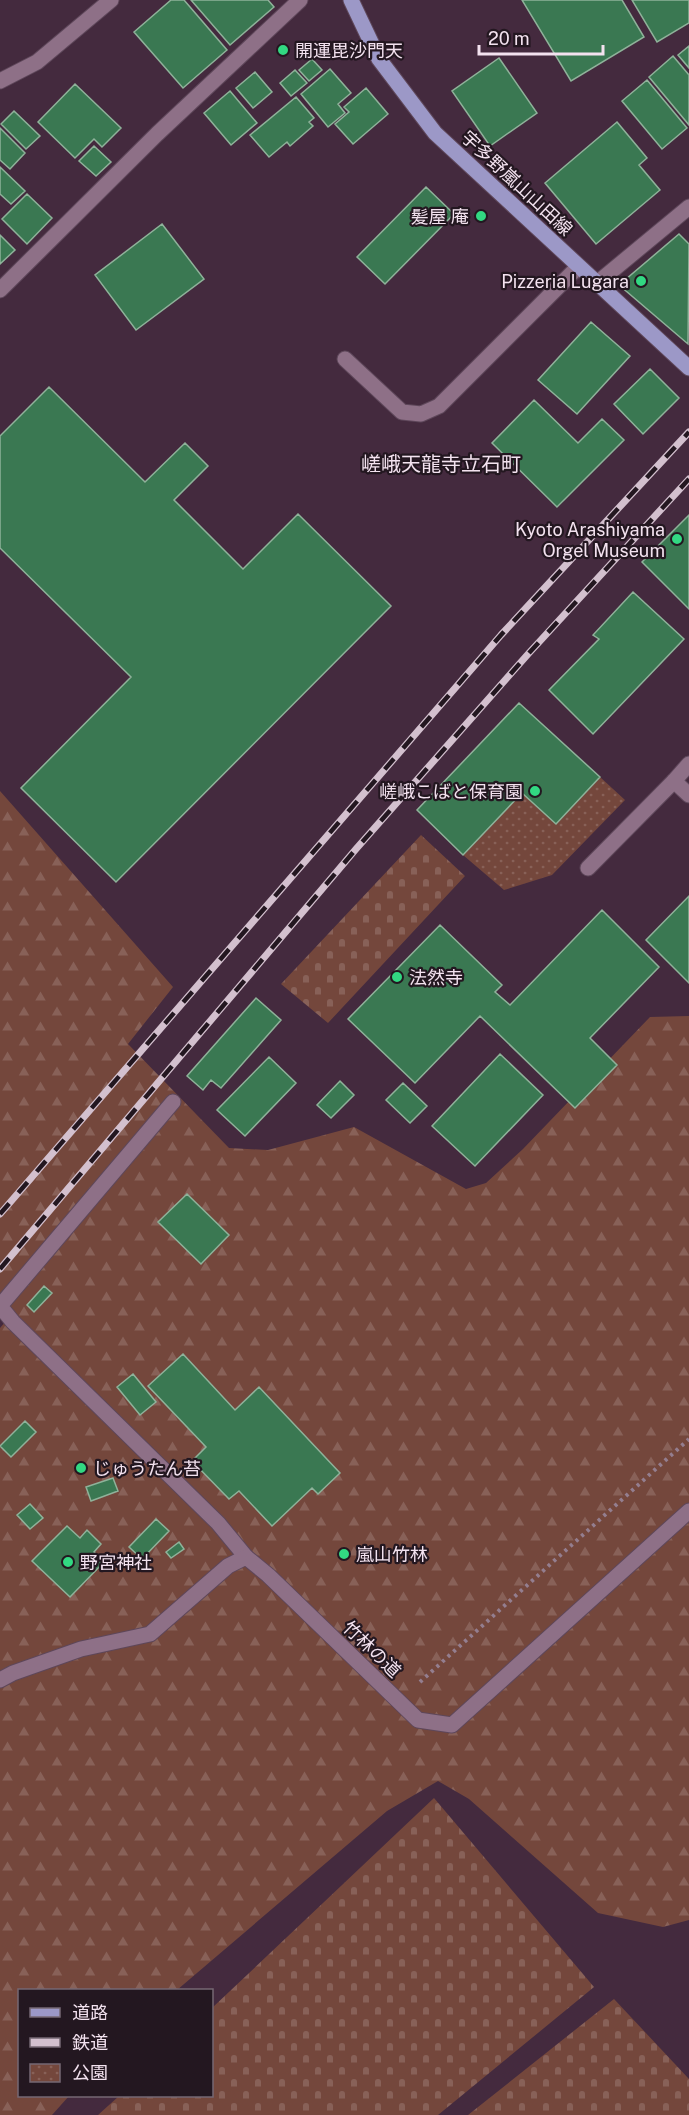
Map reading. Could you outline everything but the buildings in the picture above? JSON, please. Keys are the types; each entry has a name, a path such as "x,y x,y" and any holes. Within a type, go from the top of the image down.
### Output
{"main road":[{"name":"宇多野嵐山山田線","path":"351,0 379,59 435,133 689,368"}],"street":[{"path":"0,81 37,62 111,0"},
{"path":"0,290 157,134 300,0"},
{"path":"596,284 689,207"},
{"path":"345,359 402,412 421,414 439,406 578,267"},
{"path":"588,868 689,764"},
{"path":"674,781 689,795"},
{"path":"0,1306 173,1102"},
{"name":"竹林の道","path":"0,1306 13,1322 218,1523 246,1557 268,1575 418,1720 452,1725 689,1511"},
{"path":"0,1680 81,1649 150,1634 228,1566 246,1557"}],"path":[{"path":"399,1702 689,1439"}],"green space":[{"path":"600,777 625,800 552,875 504,890 463,855 522,793 556,824"},
{"name":"嵐山竹林","path":"0,791 173,987 128,1044 229,1148 268,1150 354,1127 466,1189 486,1183 523,1149 650,1017 689,1016 689,1920 663,1927 598,1913 469,1799 438,1781 387,1811 178,1989 18,1989 18,2097 68,2097 52,2115 0,2115 0,1328 13,1313 0,1299"},
{"path":"421,835 465,876 328,1023 281,984"},
{"path":"434,1798 594,1987 438,2115 98,2115 118,2097 213,2097 213,2007"},
{"path":"614,1999 689,2079 689,2115 468,2115"}],"railway":[{"path":"0,1214 501,635 689,432"},
{"path":"0,1269 356,849 529,653 689,479"}],"place":[{"name":"開運毘沙門天","path":"283,50"},
{"name":"髪屋 庵","path":"481,216"},
{"name":"Pizzeria Lugara","path":"641,281"},
{"name":"Kyoto Arashiyama Orgel Museum","path":"677,539"},
{"name":"嵯峨こばと保育園","path":"535,791"},
{"name":"法然寺","path":"397,977"},
{"name":"じゅうたん苔","path":"81,1468"},
{"name":"嵐山竹林","path":"344,1554"},
{"name":"野宮神社","path":"68,1562"}],"district":[{"name":"嵯峨天龍寺立石町","path":"441,464"}]}
